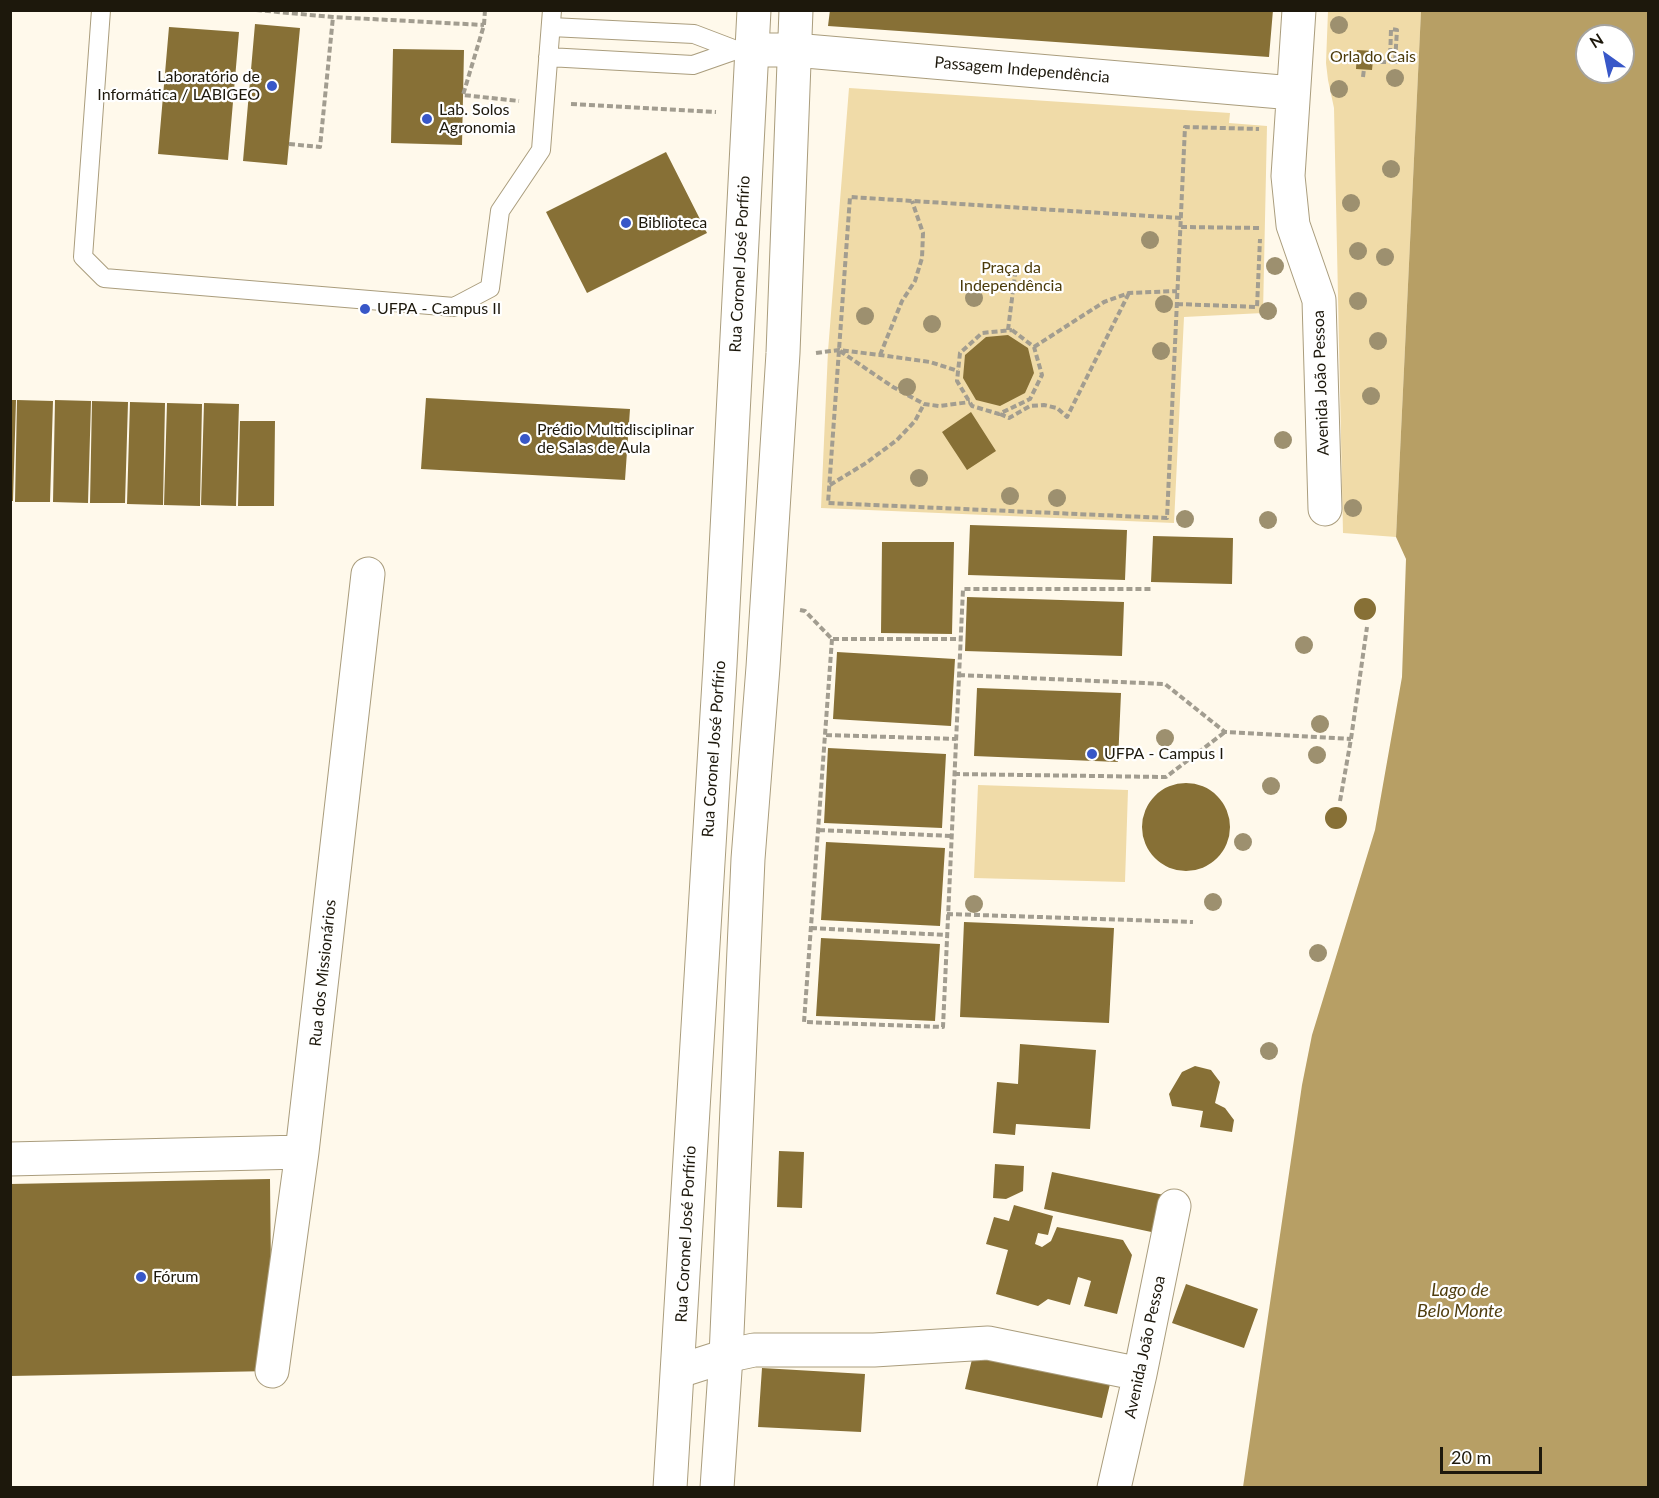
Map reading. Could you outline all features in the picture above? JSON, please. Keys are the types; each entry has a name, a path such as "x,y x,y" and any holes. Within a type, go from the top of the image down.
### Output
{"street":[{"name":"Rua Coronel José Porfírio","path":"670,1488 720,665 748,112 744,50 754,10"},
{"path":"717,1488 726,1356 748,859 783,353 796,10"},
{"name":"Avenida João Pessoa","path":"1299,10 1288,176 1293,225 1319,300 1325,509"},
{"name":"Passagem Independência","path":"744,50 794,50 1293,93"},
{"name":"Rua dos Missionários","path":"272,1371 302,1152 368,574"},
{"path":"707,858 748,859"},
{"path":"10,1159 302,1152"},
{"name":"Avenida João Pessoa","path":"1114,1488 1174,1206"},
{"path":"678,1371 754,1350 873,1350 988,1343 1140,1374"}],"lane":[{"path":"101,10 83,257 104,278 454,307 490,288 500,211 541,150 551,19 694,34 744,50"},
{"path":"548,57 693,64 744,50"}],"path":[{"path":"256,10 333,17 484,25"},
{"path":"485,10 484,25 463,95 545,105 572,104 748,112"},
{"path":"289,144 320,147 333,17"},
{"path":"1380,62 1390,62 1391,29 1397,30 1395,62 1411,62"},
{"path":"1363,77 1364,69"},
{"path":"1181,218 850,197 828,503 1167,518 1181,226 1185,127 1264,129"},
{"path":"880,355 902,300 915,281 922,258 923,233 912,201"},
{"path":"1181,226 1260,228"},
{"path":"1008,330 1015,275"},
{"path":"1034,347 1104,302 1130,293 1178,291"},
{"path":"999,414 1030,399 1042,375 1034,347 1012,330 1008,330 982,333 960,353 957,381 972,406 1009,418 1030,406 1044,405 1057,408 1067,417 1130,293"},
{"path":"1177,304 1257,307"},
{"path":"839,350 930,362 958,371"},
{"path":"839,350 893,387 924,404 939,406 970,402"},
{"path":"830,485 866,463 897,440 915,421 924,404"},
{"path":"799,610 805,610 832,639 804,1022 943,1027 963,589 1153,589"},
{"path":"1340,801 1367,627"},
{"path":"832,639 961,639"},
{"path":"959,675 1165,684 1225,732 1351,739"},
{"path":"954,774 1166,777 1225,732"},
{"path":"826,735 956,739"},
{"path":"819,830 951,836"},
{"path":"947,914 1193,922"},
{"path":"811,928 946,935"}],"green space":[{"name":"Orla do Cais","path":"1328,11 1421,11 1396,537 1343,533 1334,108 1326,63"},
{"name":"Praça da Independência","path":"849,88 1230,113 1229,123 1267,126 1263,313 1184,317 1174,523 821,508 828,351"},
{"path":"978,785 1128,790 1125,882 974,878"}],"water":[{"name":"Lago de Belo Monte","path":"1421,11 1648,11 1648,1487 1243,1487 1302,1085 1312,1035 1375,830 1402,677 1406,559 1396,537"}],"building":[{"path":"830,10 1273,10 1269,57 828,26"},
{"name":"Laboratório de Informática / LABIGEO","path":"255,24 300,28 287,165 243,161"},
{"path":"169,27 239,32 228,160 158,154"},
{"name":"Lab. Solos Agronomia","path":"393,49 464,50 462,145 391,143"},
{"path":"1357,50 1374,51 1372,70 1356,69"},
{"name":"Biblioteca","path":"666,152 707,233 587,293 546,212"},
{"path":"1008,335 1028,348 1034,373 1025,393 1000,406 976,400 963,378 965,355 986,337"},
{"name":"Prédio Multidisciplinar de Salas de Aula","path":"426,398 630,409 625,480 421,469"},
{"path":"10,400 16,400 13,501 10,501"},
{"path":"17,400 53,401 50,502 15,502"},
{"path":"55,400 91,401 88,503 53,502"},
{"path":"92,401 128,402 125,503 90,503"},
{"path":"130,402 165,403 163,505 127,504"},
{"path":"167,403 202,404 200,506 164,505"},
{"path":"204,403 239,404 236,506 201,505"},
{"path":"971,412 996,451 967,470 942,432"},
{"path":"240,421 275,421 274,506 238,506"},
{"path":"970,525 1127,530 1125,580 968,575"},
{"path":"1153,536 1233,538 1232,584 1151,582"},
{"path":"882,542 954,542 952,634 881,633"},
{"path":"967,597 1124,602 1122,656 965,651"},
{"path":"1365,598 1373,601 1376,609 1373,617 1365,620 1357,617 1354,609 1357,601"},
{"path":"837,652 955,659 951,726 833,719"},
{"path":"977,688 1121,693 1118,762 974,756"},
{"path":"828,748 946,754 942,828 824,823"},
{"path":"1177,783 1195,783 1211,790 1223,802 1230,818 1230,836 1223,852 1211,864 1195,871 1177,871 1161,864 1149,852 1142,836 1142,818 1149,802 1161,790"},
{"path":"1336,807 1344,810 1347,818 1344,826 1336,829 1328,826 1325,818 1328,810"},
{"path":"826,842 945,848 940,926 821,920"},
{"path":"964,922 1114,928 1109,1023 960,1017"},
{"path":"821,938 940,944 935,1021 816,1016"},
{"path":"1020,1044 1096,1050 1090,1129 1016,1124 1015,1135 993,1133 997,1082 1018,1084"},
{"path":"1195,1066 1211,1070 1220,1082 1215,1103 1225,1108 1234,1120 1232,1132 1200,1127 1203,1111 1172,1106 1169,1094 1182,1072"},
{"path":"779,1151 804,1152 802,1208 777,1207"},
{"path":"995,1164 1024,1166 1023,1191 1006,1199 993,1198"},
{"path":"1052,1172 1164,1195 1156,1233 1044,1209"},
{"name":"Fórum","path":"270,1179 272,1371 10,1376 10,1184"},
{"path":"1014,1205 1053,1216 1048,1235 1038,1233 1035,1244 1042,1247 1051,1241 1057,1227 1123,1240 1132,1255 1117,1314 1084,1306 1091,1281 1078,1277 1070,1305 1048,1299 1038,1306 996,1294 1008,1250 986,1244 994,1217 1009,1221"},
{"path":"1186,1284 1258,1309 1244,1348 1172,1323"},
{"path":"973,1355 1110,1384 1102,1418 965,1389"},
{"path":"762,1368 865,1374 861,1432 758,1427"}],"place":[{"name":"Laboratório de Informática / LABIGEO","path":"272,86"},
{"name":"Lab. Solos Agronomia","path":"427,119"},
{"name":"Biblioteca","path":"626,223"},
{"name":"UFPA - Campus II","path":"365,309"},
{"name":"Prédio Multidisciplinar de Salas de Aula","path":"525,439"},
{"name":"UFPA - Campus I","path":"1092,754"},
{"name":"Fórum","path":"141,1277"}]}
